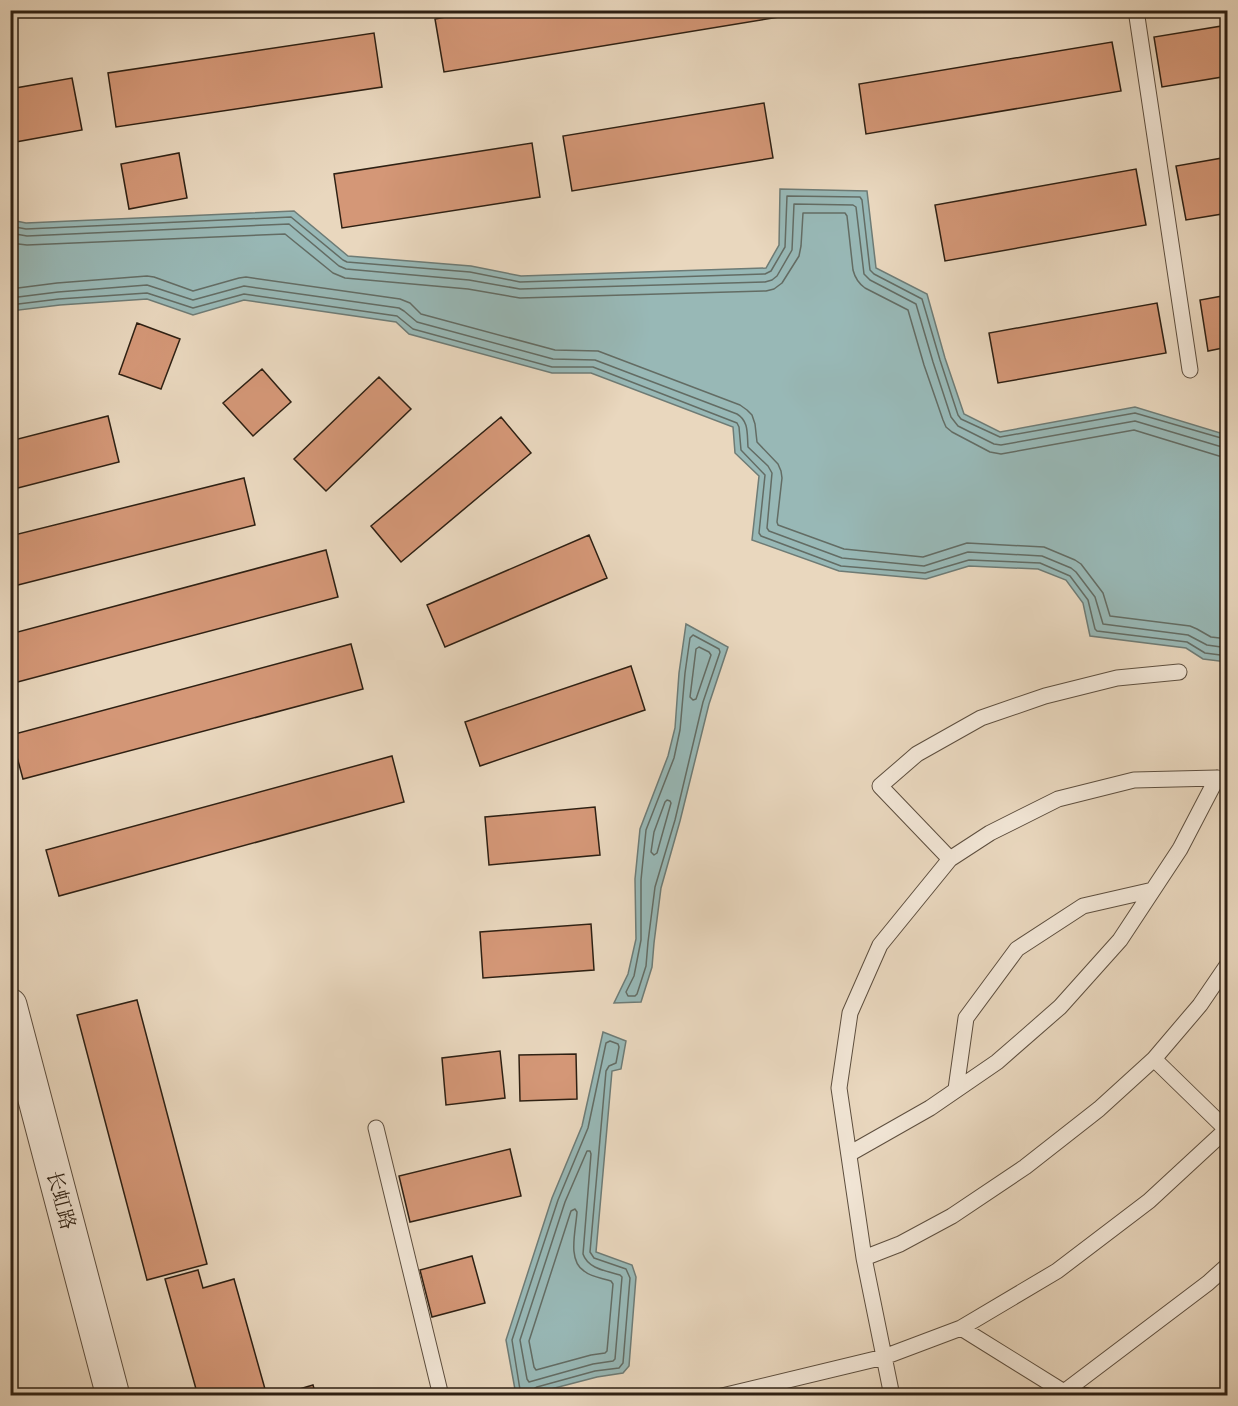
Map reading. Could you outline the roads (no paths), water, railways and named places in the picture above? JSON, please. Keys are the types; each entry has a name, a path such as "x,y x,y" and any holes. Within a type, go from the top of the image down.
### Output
{"street":[{"name":"长虹路","path":"10,1005 113,1395"}],"lane":[{"path":"1136,10 1190,370"},
{"path":"950,859 880,786 917,754 981,718 1045,696 1117,678 1179,672"},
{"path":"892,1395 864,1258 839,1088 850,1013 880,945 950,859 990,833 1058,799 1134,780 1222,779"},
{"path":"849,1154 930,1108 997,1062 1060,1007 1120,940 1180,849 1222,779"},
{"path":"956,1089 966,1018 1017,949 1083,906 1153,890"},
{"path":"864,1258 900,1244 951,1216 1025,1167 1099,1109 1154,1059 1200,1005 1227,964"},
{"path":"722,1395 884,1357 960,1328 1057,1271 1149,1202 1227,1129 1154,1059"},
{"path":"376,1128 441,1395"},
{"path":"1064,1392 1208,1283 1227,1265"},
{"path":"960,1328 1064,1392 1088,1395"}],"water":[{"path":"780,189 867,191 876,268 927,294 964,414 1000,432 1135,407 1227,435 1227,662 1203,659 1186,648 1090,636 1083,603 1066,580 1038,569 969,566 926,579 839,571 752,540 759,476 735,453 733,427 591,373 552,373 409,334 396,322 244,300 193,315 147,299 11,311 11,220 26,223 294,211 348,256 471,266 521,276 766,268 779,245"},
{"path":"686,624 728,647 709,704 661,888 652,967 641,1002 614,1003 628,974 636,939 635,879 640,829 668,756 675,728 679,673"},
{"path":"603,1032 626,1041 621,1069 612,1071 596,1252 632,1265 636,1277 629,1366 623,1373 597,1377 528,1395 516,1395 506,1340 552,1198 582,1126"}]}
